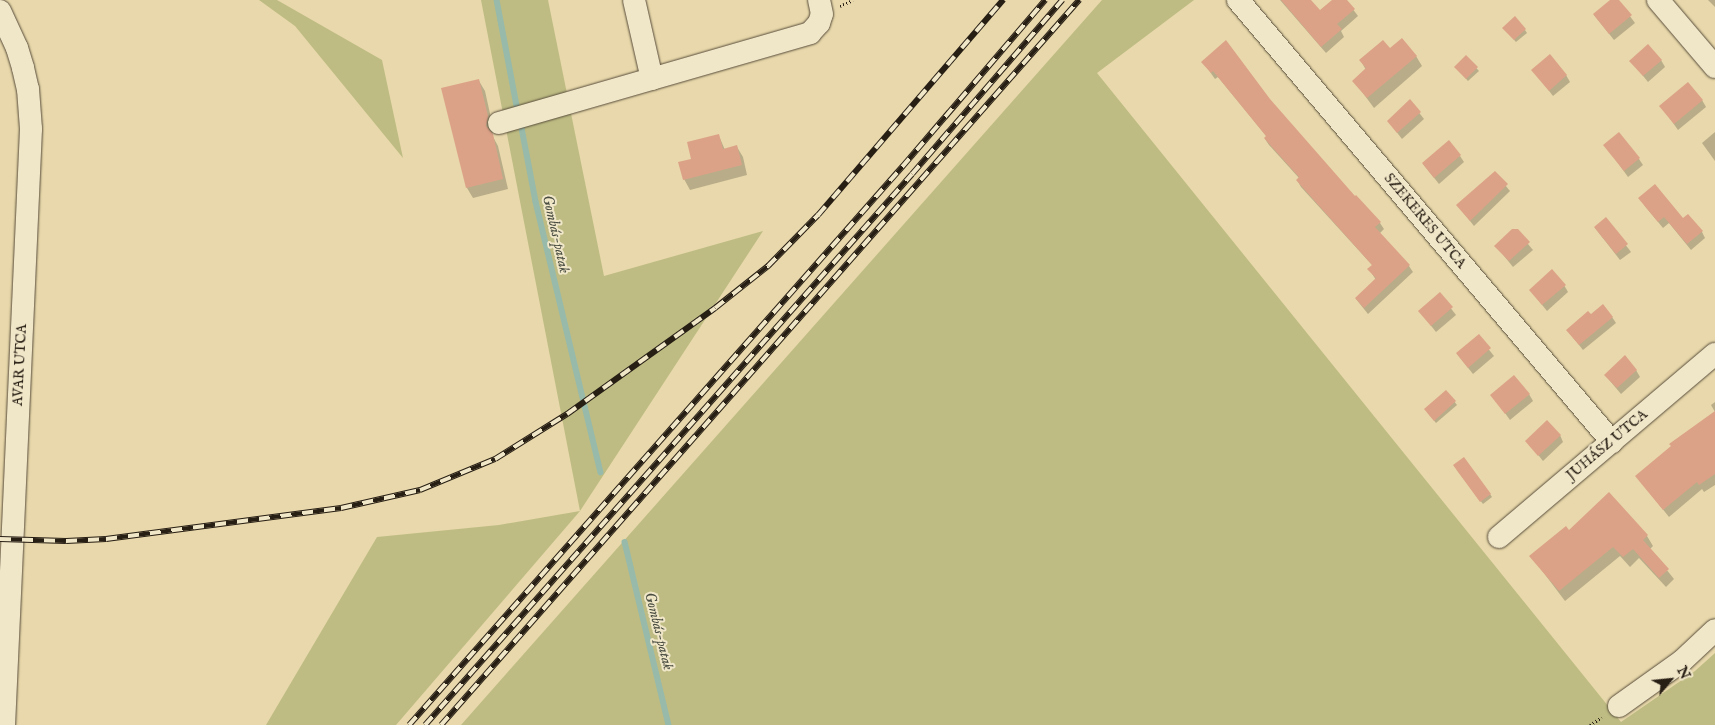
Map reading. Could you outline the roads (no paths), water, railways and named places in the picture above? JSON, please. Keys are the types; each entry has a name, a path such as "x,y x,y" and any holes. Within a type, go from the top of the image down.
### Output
{"street":[{"path":"634,0 652,79"},
{"path":"499,124 810,33 821,18 819,0"},
{"name":"SZEKERES UTCA","path":"1238,0 1612,442"},
{"path":"1658,0 1715,67"},
{"name":"AVAR UTCA","path":"0,11 24,68 28,89 31,129 7,516 4,725"},
{"name":"JUHÁSZ UTCA","path":"1499,537 1715,354"},
{"path":"1619,706 1682,661 1715,630"}],"waterway":[{"name":"Gombás-patak","path":"497,0 518,111"},
{"name":"Gombás-patak","path":"521,123 536,202 601,472"},
{"name":"Gombás-patak","path":"625,542 669,725"}],"railway":[{"path":"0,539 66,541 106,539 341,508 420,490 495,459 567,414 715,308 768,266 818,215 1003,0"},
{"path":"409,725 902,167 1045,0"},
{"path":"425,725 912,174 1062,0"},
{"path":"441,725 1079,0"}]}
